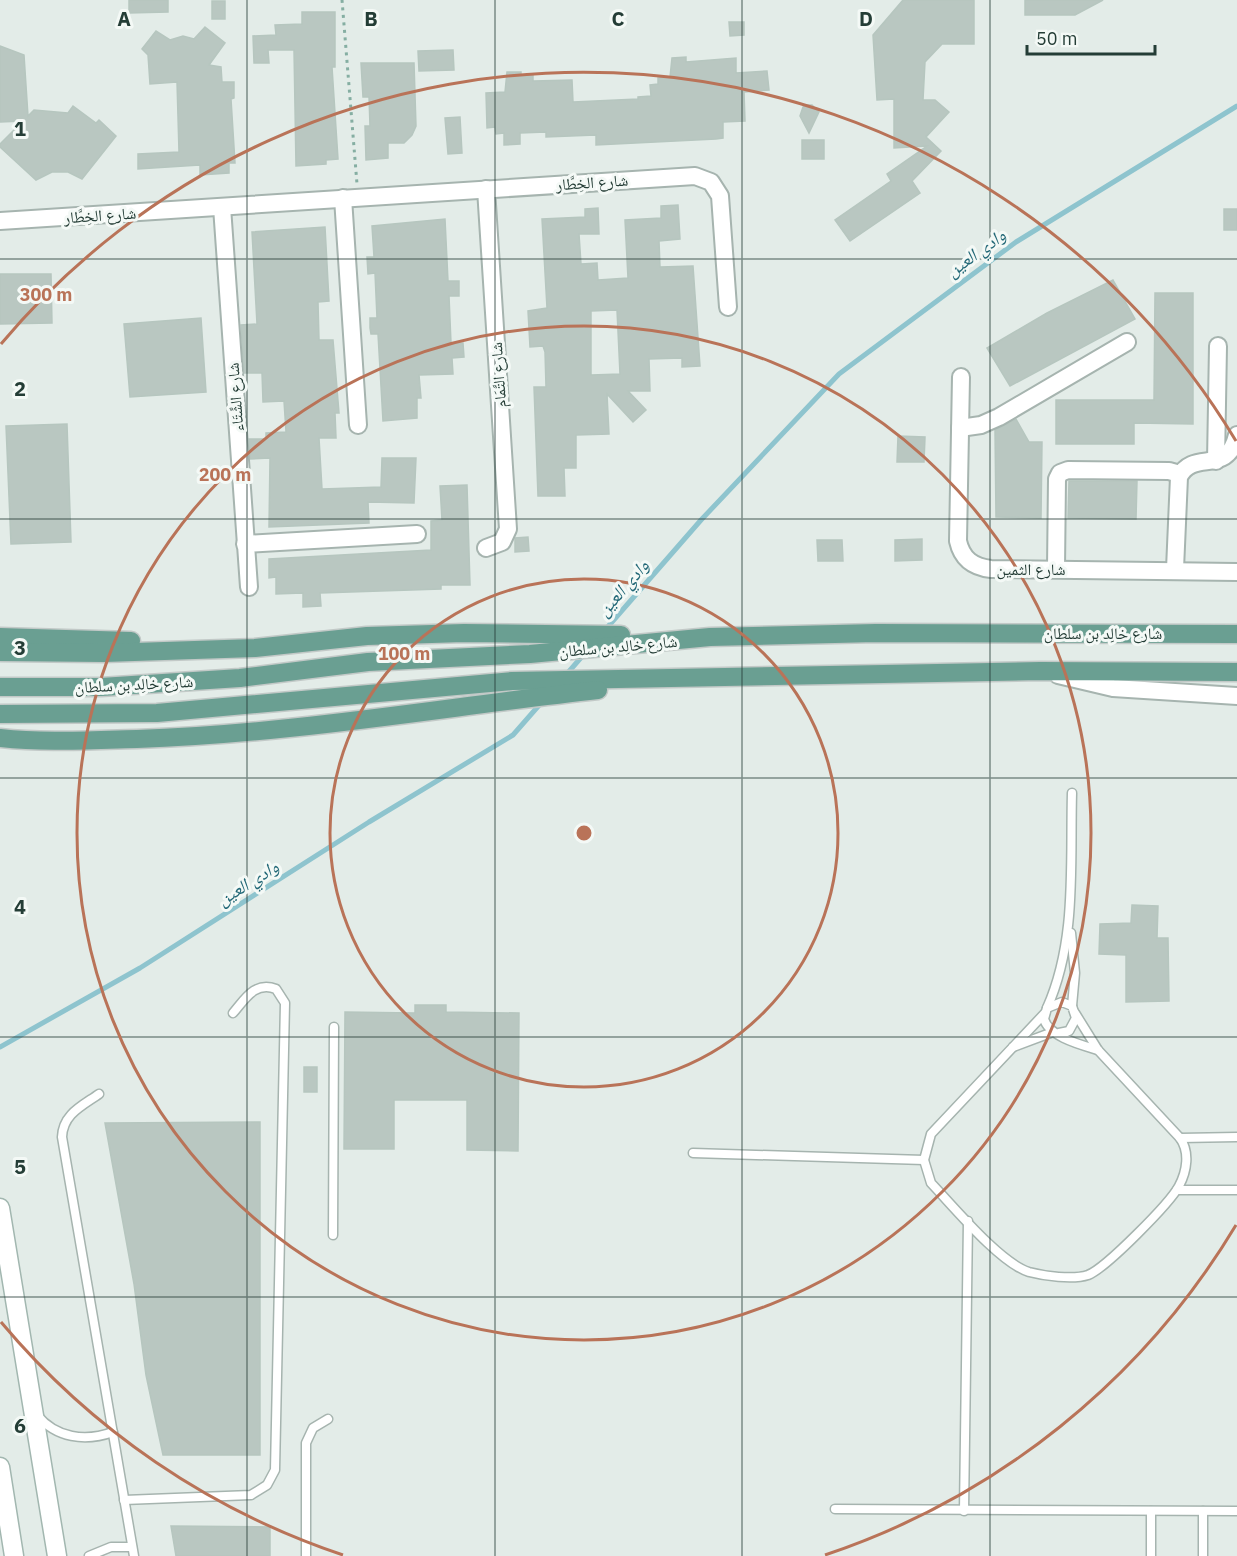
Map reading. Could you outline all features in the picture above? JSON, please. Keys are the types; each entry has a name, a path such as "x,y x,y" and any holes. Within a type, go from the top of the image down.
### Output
{"main road":[{"path":"0,652 104,653 214,649 367,636 464,633 710,637"},
{"name":"شارع خالِد بن سلطان","path":"0,687 146,684 240,678 368,662 531,654 710,637 876,633 1237,634"},
{"path":"0,637 159,642 214,649"},
{"name":"شارع خالِد بن سلطان","path":"0,714 157,713 512,681 1040,671 1237,672"},
{"path":"0,738 70,741 192,737 709,677"},
{"path":"0,751 128,750 192,737"},
{"path":"0,1208 57,1556"},
{"path":"0,1467 14,1556"}],"street":[{"name":"شارع الخِطَّار","path":"0,221 687,176 703,178 711,182 720,196 728,308"},
{"name":"شارع التَّمَام","path":"486,189 508,529 502,542 486,548"},
{"path":"351,198 358,425"},
{"name":"شارع الشِّتَاء","path":"222,207 249,587"},
{"path":"960,428 981,425 999,417 1127,342"},
{"path":"1216,461 1218,346"},
{"name":"شارع الثمين","path":"961,377 958,541 965,558 982,568 1175,569 1237,572"},
{"path":"1175,569 1180,474 1193,463 1216,461 1229,454 1237,435"},
{"path":"1056,569 1057,479 1060,473 1068,470 1169,471 1180,474"},
{"path":"246,544 417,534"},
{"path":"1040,671 1113,688 1237,696"}],"lane":[{"path":"1072,793 1068,924 1062,967 1046,1011 1046,1024 1056,1033 1098,1050"},
{"path":"1012,1047 1073,1028 1075,965 1068,924"},
{"path":"124,1500 251,1495 267,1485 274,1470 285,1003 276,989 259,987 249,994 233,1013"},
{"path":"1062,1002 1074,1010 1098,1050 1180,1138 1184,1144 1186,1164 1177,1190 1105,1265 1081,1276 1036,1274 1018,1267 968,1221 931,1183 924,1160 927,1142 936,1126 1046,1011 1062,1002"},
{"path":"333,1235 334,1027"},
{"path":"89,1556 111,1547 133,1552 62,1137 64,1124 70,1114 99,1094"},
{"path":"1180,1138 1237,1137"},
{"path":"693,1153 924,1160"},
{"path":"1177,1190 1237,1190"},
{"path":"964,1511 968,1221"},
{"path":"32,1407 43,1422 60,1434 92,1438 113,1432"},
{"path":"306,1556 306,1443 313,1428 328,1419"},
{"path":"835,1509 1237,1511"},
{"path":"1151,1511 1151,1556"},
{"path":"1203,1511 1203,1556"}],"path":[{"path":"342,0 351,198"}],"building":[{"path":"129,0 168,0 168,12 129,13"},
{"path":"903,0 974,0 974,44 942,44 925,62 923,100 935,100 949,112 926,137 941,151 912,181 920,193 850,241 835,220 891,181 887,174 927,146 894,148 894,99 877,100 873,35"},
{"path":"1025,0 1103,0 1075,15 1025,15"},
{"path":"212,1 225,1 225,19 212,19"},
{"path":"302,12 335,12 335,67 332,67 338,159 326,160 326,164 296,166 294,50 268,50 269,63 254,63 253,36 276,35 275,25 302,24"},
{"path":"729,22 744,22 744,35 730,36"},
{"path":"205,27 225,43 209,65 221,67 222,82 234,82 234,98 231,99 235,163 229,163 229,173 200,175 200,165 138,169 138,154 179,152 177,82 150,84 148,55 142,49 156,31 170,40 183,36 194,39"},
{"path":"0,46 24,55 28,116 34,110 68,113 73,106 96,123 99,120 116,136 82,179 68,172 52,172 36,180 0,147 0,144 23,121 0,122"},
{"path":"453,50 454,70 419,71 418,51"},
{"path":"686,57 686,62 736,58 736,73 767,71 769,90 744,92 745,121 723,122 723,138 716,139 596,145 596,135 546,137 546,132 520,133 520,144 504,145 504,133 496,134 495,127 487,128 486,93 505,92 507,72 521,72 521,76 533,75 533,81 572,80 573,102 638,99 638,97 651,96 650,85 658,84 658,78 670,77 672,58"},
{"path":"361,63 414,63 416,126 412,135 404,143 388,143 388,158 366,160 365,126 370,126 369,97 363,97"},
{"path":"812,105 819,112 809,133 800,116 803,107"},
{"path":"460,117 462,153 448,154 445,118"},
{"path":"802,140 824,140 824,159 802,159"},
{"path":"678,205 680,239 659,241 660,267 693,266 700,366 682,367 682,358 649,359 650,391 628,391 646,410 633,422 607,394 609,434 576,435 576,468 564,468 565,496 538,496 534,387 546,387 545,352 543,346 530,347 528,311 547,308 542,219 585,217 585,209 598,208 599,234 579,234 581,264 597,263 598,280 628,278 625,220 661,218 661,206","holes":["617,310 620,374 591,375 591,311"]},
{"path":"1224,209 1237,209 1237,230 1224,230"},
{"path":"445,219 448,281 459,281 459,296 449,296 451,343 463,343 464,357 452,358 453,374 419,375 421,398 417,398 417,418 383,421 378,334 371,334 370,328 370,318 377,318 375,273 368,274 367,257 374,257 372,226"},
{"path":"325,227 329,301 318,302 319,340 333,340 339,413 335,413 336,438 319,438 322,489 381,487 382,458 416,458 414,503 368,502 369,523 269,527 270,458 250,459 249,439 266,439 266,433 286,432 284,401 263,402 262,373 244,373 241,325 257,324 252,232"},
{"path":"0,274 51,274 52,323 0,324"},
{"path":"1113,280 1135,319 1010,386 987,348 1047,313"},
{"path":"1155,293 1193,293 1193,424 1134,423 1134,444 1056,444 1056,400 1154,400"},
{"path":"201,318 206,392 130,397 124,324"},
{"path":"1016,419 1029,442 1042,442 1041,518 996,517 995,430"},
{"path":"67,424 71,542 11,544 6,426"},
{"path":"898,436 925,437 924,462 897,462"},
{"path":"1069,481 1137,481 1136,519 1068,518"},
{"path":"467,485 470,585 441,585 441,589 320,593 321,606 303,607 303,593 276,594 276,577 269,578 269,559 431,550 431,521 442,520 440,486"},
{"path":"528,537 529,551 515,552 515,538"},
{"path":"922,539 922,560 895,561 895,540"},
{"path":"817,540 842,540 843,561 818,561"},
{"path":"1132,905 1158,906 1157,938 1168,938 1169,1001 1126,1002 1126,955 1099,954 1100,924 1131,923"},
{"path":"415,1005 446,1005 446,1012 519,1013 518,1151 467,1150 467,1100 394,1100 394,1149 344,1149 345,1012 415,1013"},
{"path":"304,1067 317,1067 317,1092 304,1092"},
{"path":"260,1122 260,1455 163,1455 146,1375 134,1284 105,1123"},
{"path":"171,1526 270,1527 270,1556 176,1556"}],"waterway":[{"name":"وادي العين","path":"605,630 701,520 839,374 1016,242 1237,106"},
{"name":"وادي العين","path":"565,676 585,653"},
{"name":"وادي العين","path":"0,1047 140,968 369,822 513,735 541,703"}]}
